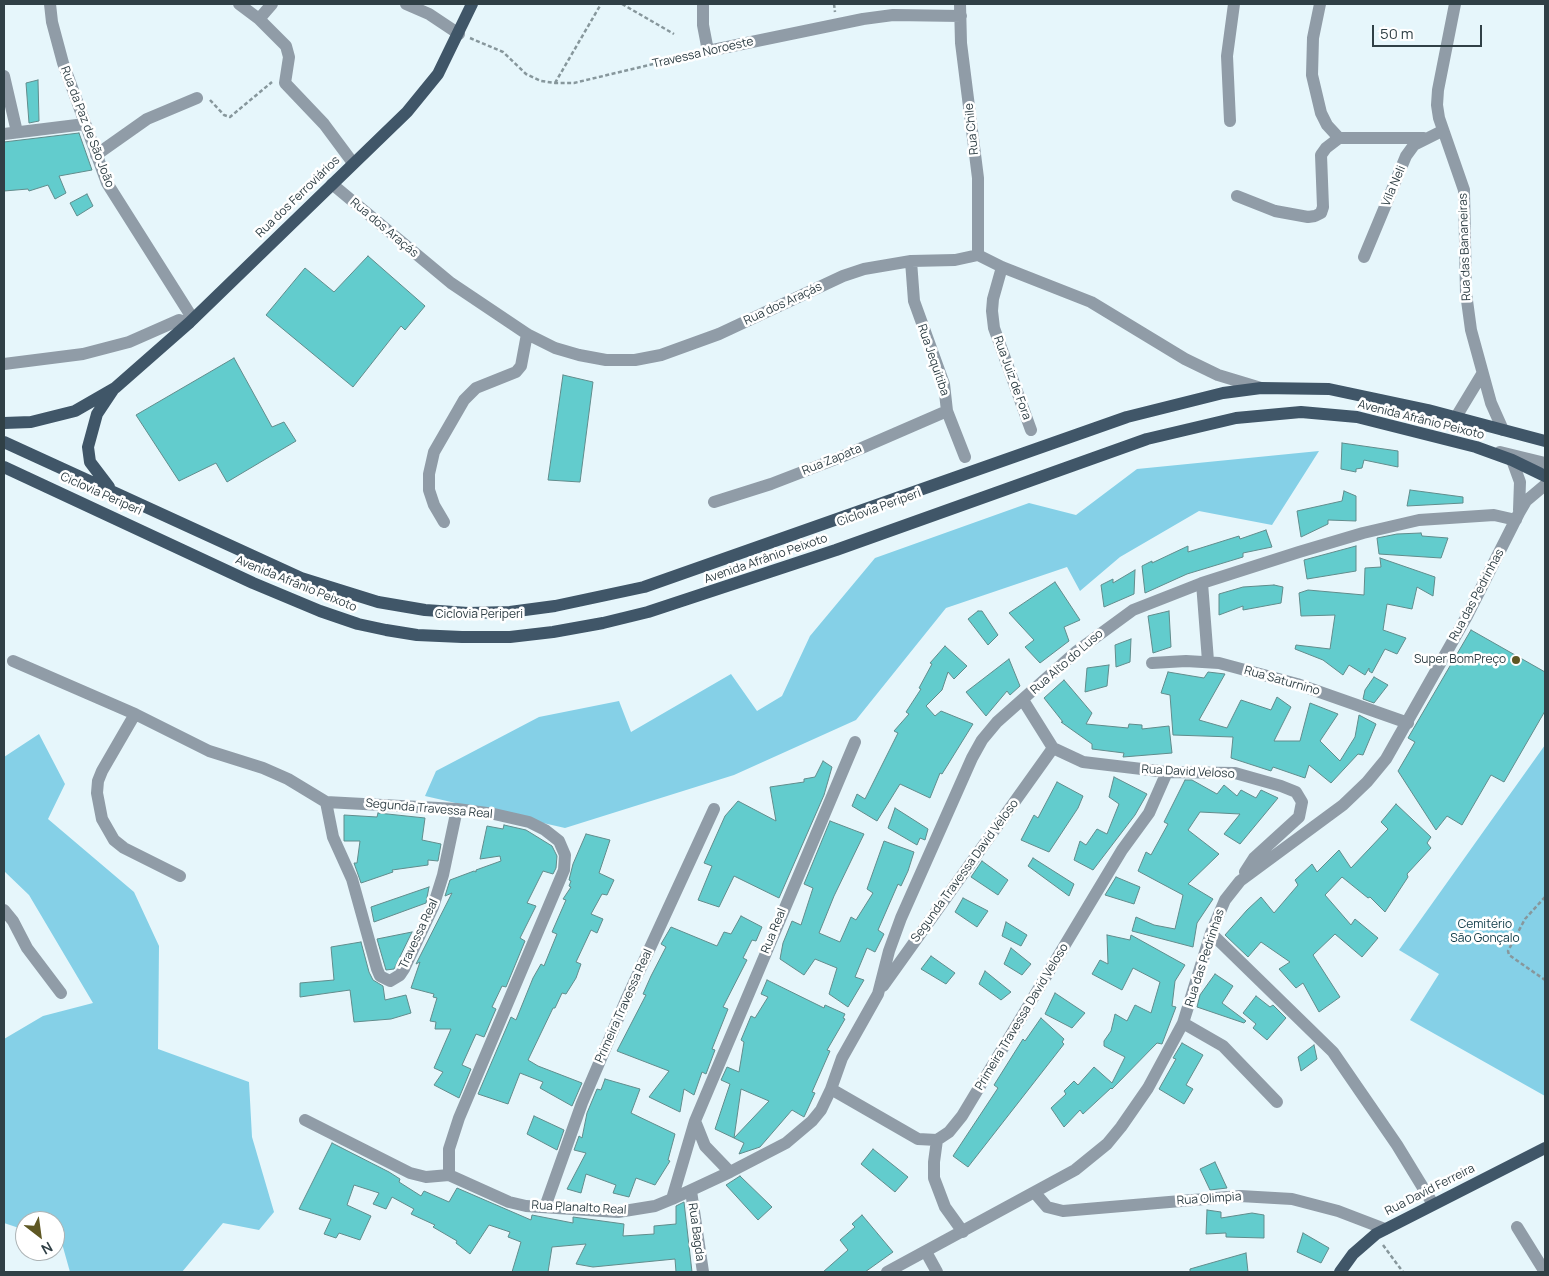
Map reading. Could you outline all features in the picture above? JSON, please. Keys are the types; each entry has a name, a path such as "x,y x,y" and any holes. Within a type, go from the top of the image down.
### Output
{"main road":[{"name":"Rua dos Ferroviários","path":"4,423 31,422 75,411 115,388 191,321 408,112 438,74 472,4"},
{"name":"Rua dos Ferroviários","path":"113,491 90,462 88,447 97,414 115,388"},
{"name":"Avenida Afrânio Peixoto","path":"4,442 301,578 378,602 425,610 468,613 510,612 556,606 644,587 1128,417 1189,400 1261,388 1329,389 1385,399 1545,442"},
{"name":"Avenida Afrânio Peixoto","path":"4,467 253,583 358,624 417,635 471,637 510,637 561,631 603,623 690,600 1147,439 1227,420 1286,413 1332,414 1381,422 1476,447 1512,460 1545,476"},
{"name":"Rua David Ferreira","path":"1340,1272 1353,1254 1380,1232 1545,1148"}],"street":[{"name":"Rua da Paz de São João","path":"50,4 56,41 96,155 115,199 191,321"},
{"path":"238,4 259,19 286,46 289,58 286,79 324,124 353,163"},
{"path":"259,19 272,4"},
{"path":"406,4 428,14 459,34"},
{"path":"703,4 703,25 708,51"},
{"path":"1230,121 1228,56 1234,4"},
{"path":"1320,4 1312,38 1312,74 1321,113 1327,125 1339,138"},
{"name":"Rua das Bananeiras","path":"1456,4 1438,90 1437,105 1442,130 1464,190 1466,293 1471,330 1491,403 1503,430"},
{"name":"Travessa Noroeste","path":"708,51 883,16 961,10"},
{"name":"Rua Chile","path":"961,10 961,44 978,178 978,255"},
{"path":"4,76 17,132"},
{"path":"96,155 147,120 197,98"},
{"path":"4,134 85,124"},
{"name":"Vila Neli","path":"1364,257 1406,156 1414,145 1442,130"},
{"path":"1237,196 1275,211 1308,217 1315,216 1321,213 1323,207 1321,155 1326,148 1339,138 1424,138"},
{"name":"Rua dos Araçás","path":"332,184 434,271 527,334 555,348 606,360 635,360 687,347 843,276 864,269 910,261 956,260 978,255"},
{"path":"978,255 1002,267 1091,302 1185,359 1218,375 1261,388"},
{"name":"Rua Jequitiba","path":"910,261 914,301 944,384 947,411 965,457"},
{"name":"Rua Juiz de Fora","path":"1002,267 993,298 994,328 1031,430"},
{"path":"4,364 83,354 129,342 178,320 191,321"},
{"path":"444,522 434,505 430,490 429,474 434,452 464,400 476,388 516,372 521,366 527,334"},
{"path":"1456,417 1482,374"},
{"name":"Rua Zapata","path":"714,502 771,484 841,457 947,411"},
{"path":"1476,447 1545,463"},
{"name":"Rua das Pedrinhas","path":"1512,460 1520,482 1518,516"},
{"name":"Rua das Pedrinhas","path":"887,1272 1035,1193 1074,1170 1107,1144 1148,1088 1183,1023 1211,933 1225,900 1240,881 1324,821 1367,782 1386,759 1408,723 1526,501 1545,484"},
{"name":"Rua Alto do Luso","path":"831,1090 835,1076 878,994 901,918 972,758 982,740 997,722 1077,652 1126,615 1202,583 1308,549 1410,522 1479,515 1518,516"},
{"path":"1202,583 1208,661"},
{"name":"Segunda Travessa Real","path":"13,661 135,714 209,751 263,768 288,779 326,802 457,809 494,814 529,822 545,830 559,841 565,855 564,870 459,1118 449,1149 449,1175"},
{"name":"Rua Saturnino","path":"1152,663 1208,661 1296,684 1408,723"},
{"path":"1023,700 1053,748"},
{"path":"135,714 98,781 97,793 102,819 114,840 124,848 180,876"},
{"name":"Rua Real","path":"672,1199 695,1121 855,742"},
{"name":"Rua David Veloso","path":"1053,748 1083,762 1167,772 1235,773 1290,788 1300,796 1302,810 1299,817 1254,858 1240,881"},
{"name":"Segunda Travessa David Veloso","path":"878,994 1053,748"},
{"name":"Primeira Travessa David Veloso","path":"937,1140 949,1132 962,1116 1122,850 1149,813 1167,772"},
{"name":"Travessa Real","path":"326,802 333,837 352,879 377,969 380,976 390,981 400,975 404,969 433,907 443,875 457,809"},
{"name":"Primeira Travessa Real","path":"545,1207 582,1103 626,1000 714,809"},
{"path":"4,910 13,921 27,948 61,993"},
{"path":"1211,933 1333,1052 1397,1145 1433,1204"},
{"path":"1183,1023 1223,1046 1277,1102"},
{"path":"831,1090 918,1139 937,1140 934,1178 945,1207 963,1232"},
{"name":"Rua Planalto Real","path":"305,1120 410,1173 426,1176 449,1175 509,1202 545,1207 618,1212 655,1206 691,1191 730,1172 800,1133 821,1110 831,1090"},
{"path":"695,1121 705,1146 730,1172"},
{"name":"Rua Bagda","path":"691,1191 703,1272"},
{"name":"Rua Olimpia","path":"1035,1193 1047,1207 1062,1211 1240,1196 1292,1199 1338,1211 1380,1232"},
{"path":"1517,1227 1545,1272"},
{"path":"926,1252 936,1272"}],"path":[{"path":"555,83 601,4"},
{"path":"622,4 674,34"},
{"name":"Travessa Noroeste","path":"459,34 503,52 526,74 541,81 555,83 574,83 708,51"},
{"path":"197,98 208,98 224,116 230,117 269,84 274,82 280,85 286,79"},
{"path":"1545,897 1525,919 1508,951 1509,955 1545,980"},
{"path":"1380,1232 1403,1272"}],"green space":[{"path":"1319,451 1272,525 1199,511 1120,557 1080,591 1067,567 946,608 856,720 734,775 565,828 425,796 436,771 539,717 619,701 631,732 731,674 757,711 782,696 810,636 875,558 1029,503 1076,515 1137,469"},
{"path":"39,734 65,784 48,819 134,892 159,946 158,1049 249,1082 252,1137 274,1212 259,1230 223,1223 182,1272 70,1272 65,1254 65,1211 15,1211 15,1227 4,1223 4,1039 43,1016 93,1003 29,895 4,871 4,757"},
{"name":"Cemitério São Gonçalo","path":"1545,745 1545,1096 1410,1020 1439,974 1399,950"}],"building":[{"path":"38,80 39,121 29,123 26,83"},
{"path":"79,133 92,170 59,176 66,193 55,199 48,185 29,191 28,189 4,191 4,142"},
{"path":"87,194 93,206 77,216 70,203"},
{"path":"368,256 425,306 405,330 401,326 353,387 266,315 305,268 334,292"},
{"path":"234,358 272,427 284,422 296,441 227,482 216,463 179,481 136,415"},
{"path":"563,375 593,382 580,482 548,480"},
{"path":"1342,443 1398,451 1398,467 1364,460 1362,468 1356,469 1356,472 1341,469"},
{"path":"1410,490 1463,497 1463,503 1407,506"},
{"path":"1344,491 1356,496 1356,521 1328,520 1328,524 1301,537 1297,511 1342,501"},
{"path":"1266,530 1272,547 1243,553 1243,557 1187,574 1145,593 1142,566 1188,546 1188,552 1239,536 1240,539"},
{"path":"1421,533 1422,536 1448,538 1441,558 1379,554 1377,538 1397,534"},
{"path":"1356,546 1356,571 1307,579 1304,560"},
{"path":"1380,558 1435,577 1433,596 1417,587 1412,609 1387,604 1383,630 1406,638 1397,654 1385,649 1372,673 1369,671 1369,668 1365,675 1349,665 1343,675 1323,660 1295,649 1296,645 1330,649 1335,615 1301,616 1299,593 1308,590 1364,595 1365,568 1381,567"},
{"path":"1135,570 1134,594 1104,607 1101,585 1113,579 1113,583"},
{"path":"1055,582 1080,620 1064,627 1069,641 1040,663 1025,647 1034,640 1009,613"},
{"path":"1274,585 1283,587 1281,603 1243,610 1243,606 1219,615 1219,594 1243,587"},
{"path":"978,611 982,611 998,635 988,645 968,619"},
{"path":"1169,611 1171,647 1153,653 1148,616"},
{"path":"1471,630 1545,672 1545,711 1504,782 1491,775 1462,825 1447,816 1436,830 1398,771 1415,742 1408,738"},
{"path":"1131,639 1130,662 1116,667 1115,645"},
{"path":"945,646 967,666 954,679 948,672 942,690 926,706 935,716 941,711 973,724 942,774 940,773 930,798 900,784 877,821 852,806 857,794 865,799 898,733 894,731 909,714 906,712 921,689 919,688 932,664 930,663"},
{"path":"1009,659 1020,686 1010,695 1007,691 986,716 966,692"},
{"path":"1109,665 1107,686 1085,692 1087,668"},
{"path":"1168,672 1204,678 1208,672 1225,674 1199,720 1227,728 1241,700 1271,710 1277,697 1291,707 1274,741 1300,741 1310,703 1338,714 1320,741 1340,761 1355,737 1359,715 1376,724 1363,755 1358,754 1331,783 1309,765 1305,778 1273,767 1271,771 1231,758 1233,737 1173,735 1170,695 1161,693"},
{"path":"1374,677 1388,685 1374,703 1363,699 1365,690"},
{"path":"1064,680 1092,713 1086,724 1128,728 1129,724 1142,725 1142,729 1169,726 1172,753 1123,757 1124,753 1092,749 1092,744 1061,722 1063,722 1044,698"},
{"path":"823,761 832,767 824,795 779,898 734,876 719,907 698,900 712,866 704,863 725,816 738,801 776,821 770,787 804,782 804,779 815,777"},
{"path":"1114,777 1147,794 1135,815 1093,870 1074,860 1080,841 1086,845 1097,829 1107,834 1119,804 1109,797"},
{"path":"1185,780 1192,780 1217,794 1224,785 1237,796 1241,790 1256,798 1261,790 1278,798 1240,844 1224,834 1240,814 1200,812 1188,830 1219,854 1188,884 1213,899 1197,923 1193,947 1132,931 1136,917 1154,925 1175,929 1183,895 1138,871 1146,852 1151,855 1168,824 1164,822"},
{"path":"1057,782 1083,796 1078,808 1049,852 1021,840 1034,815 1038,818"},
{"path":"1396,804 1431,837 1427,843 1431,848 1407,874 1408,877 1385,912 1370,897 1368,898 1342,877 1325,895 1351,925 1355,919 1378,938 1362,957 1335,934 1313,955 1340,997 1319,1012 1303,983 1296,988 1279,969 1290,962 1261,942 1248,957 1225,935 1261,897 1274,913 1298,885 1295,880 1312,864 1317,872 1339,850 1351,868 1388,829 1381,822"},
{"path":"895,808 928,829 925,840 920,838 917,845 888,828"},
{"path":"378,813 425,818 422,840 441,844 438,861 428,860 428,865 392,870 393,872 361,883 354,863 357,863 360,841 344,841 344,815 377,817"},
{"path":"830,821 864,834 834,896 819,933 840,942 851,917 856,920 873,893 867,889 884,841 914,852 908,871 901,886 898,884 878,930 884,934 875,952 867,948 855,977 864,980 848,1007 829,994 837,968 815,959 804,975 780,959 783,943 792,921 801,925 813,888 804,884"},
{"path":"504,825 526,830 552,846 557,856 556,868 553,874 543,871 527,903 536,906 520,938 525,941 506,987 502,986 492,1007 496,1009 484,1037 476,1034 462,1065 471,1069 459,1098 434,1085 443,1072 434,1068 451,1029 435,1029 436,1022 430,1021 437,998 433,997 434,994 411,988 420,962 416,964 452,893 445,896 450,880 474,871 476,872 476,870 501,861 500,856 480,859 487,826 503,829"},
{"path":"586,834 610,840 599,873 614,880 607,895 602,894 591,914 603,919 597,933 591,930 576,962 581,964 576,978 566,994 562,993 555,1008 553,1008 528,1060 538,1066 582,1083 572,1106 540,1088 543,1082 520,1073 508,1104 478,1094 511,1017 516,1020 533,978 541,964 544,966 557,934 552,932 566,900 563,899 571,887 569,886 571,881 569,880 573,864"},
{"path":"1033,858 1074,884 1069,896 1028,866"},
{"path":"982,861 1008,880 998,895 971,877"},
{"path":"1116,877 1140,887 1134,904 1105,895"},
{"path":"429,887 426,903 374,922 371,907"},
{"path":"963,898 988,911 977,927 955,912"},
{"path":"741,916 762,927 756,941 752,940 743,958 747,960 723,1007 728,1009 712,1049 715,1050 706,1074 702,1072 694,1095 684,1089 680,1112 649,1097 669,1071 617,1051 646,995 643,994 666,947 661,944 671,927 717,946 724,932 731,934"},
{"path":"1006,922 1027,935 1021,946 1002,936"},
{"path":"412,932 394,969 386,970 377,939"},
{"path":"1107,935 1130,940 1131,935 1185,965 1175,981 1172,1006 1176,1007 1162,1044 1157,1043 1112,1089 1083,1114 1080,1110 1064,1127 1051,1108 1066,1094 1064,1091 1074,1081 1078,1085 1094,1067 1112,1083 1125,1057 1104,1046 1104,1041 1111,1031 1115,1014 1127,1021 1135,1005 1151,1013 1160,982 1133,968 1122,990 1092,974 1100,960 1108,964"},
{"path":"361,942 369,972 373,980 383,986 385,1000 406,995 411,1013 391,1019 354,1022 350,990 300,997 300,983 334,980 331,947"},
{"path":"1011,948 1031,964 1022,975 1004,964"},
{"path":"931,956 955,973 946,984 921,969"},
{"path":"985,971 1011,992 1001,1000 979,984"},
{"path":"1215,974 1233,986 1222,1003 1246,1021 1244,1023 1197,1007 1200,995"},
{"path":"767,980 824,1008 825,1005 845,1014 843,1018 845,1019 827,1050 830,1051 812,1092 815,1093 804,1117 792,1110 760,1147 739,1154 744,1143 715,1129 730,1084 721,1080 727,1067 739,1072 744,1042 741,1040 751,1016 755,1018 768,997 761,994","holes":["741,1089 769,1101 734,1138"]},
{"path":"1055,993 1085,1013 1072,1028 1045,1014"},
{"path":"1256,996 1270,1007 1273,1005 1286,1018 1267,1040 1253,1028 1256,1024 1243,1013"},
{"path":"1041,1018 1064,1039 1062,1042 1064,1044 968,1167 953,1156 998,1088 994,1085 1023,1039 1025,1041"},
{"path":"1182,1043 1203,1055 1186,1085 1193,1089 1184,1104 1159,1089 1176,1059 1173,1058"},
{"path":"1314,1045 1317,1059 1301,1071 1298,1057"},
{"path":"605,1079 640,1089 631,1113 675,1134 668,1160 670,1161 655,1185 636,1178 629,1197 613,1193 616,1185 586,1174 581,1193 567,1189 586,1153 574,1150 579,1136 582,1138 587,1113 597,1089 601,1090"},
{"path":"534,1116 564,1130 557,1150 527,1134"},
{"path":"332,1143 389,1172 400,1179 399,1182 421,1196 424,1191 449,1202 457,1188 531,1220 532,1215 573,1223 573,1217 624,1224 623,1236 654,1234 654,1226 676,1224 676,1206 684,1202 692,1272 676,1272 675,1259 593,1267 576,1264 586,1244 552,1247 548,1272 512,1272 521,1242 508,1237 510,1232 489,1225 470,1254 456,1243 457,1241 433,1227 435,1225 411,1214 414,1209 392,1197 386,1209 373,1204 379,1193 354,1185 347,1205 371,1216 360,1240 339,1233 336,1238 324,1234 331,1219 299,1209"},
{"path":"873,1149 908,1177 895,1192 861,1164"},
{"path":"1215,1162 1227,1188 1210,1190 1200,1169"},
{"path":"740,1176 772,1207 758,1220 726,1185"},
{"path":"1207,1210 1221,1212 1221,1218 1252,1213 1264,1215 1264,1238 1226,1237 1226,1233 1206,1234"},
{"path":"862,1215 893,1252 865,1272 823,1272 848,1250 840,1240 855,1227 852,1224"},
{"path":"1303,1233 1329,1248 1321,1263 1297,1252"},
{"path":"1246,1253 1248,1272 1190,1272 1190,1269"}],"place":[{"name":"Super BomPreço","path":"1516,660"}]}
